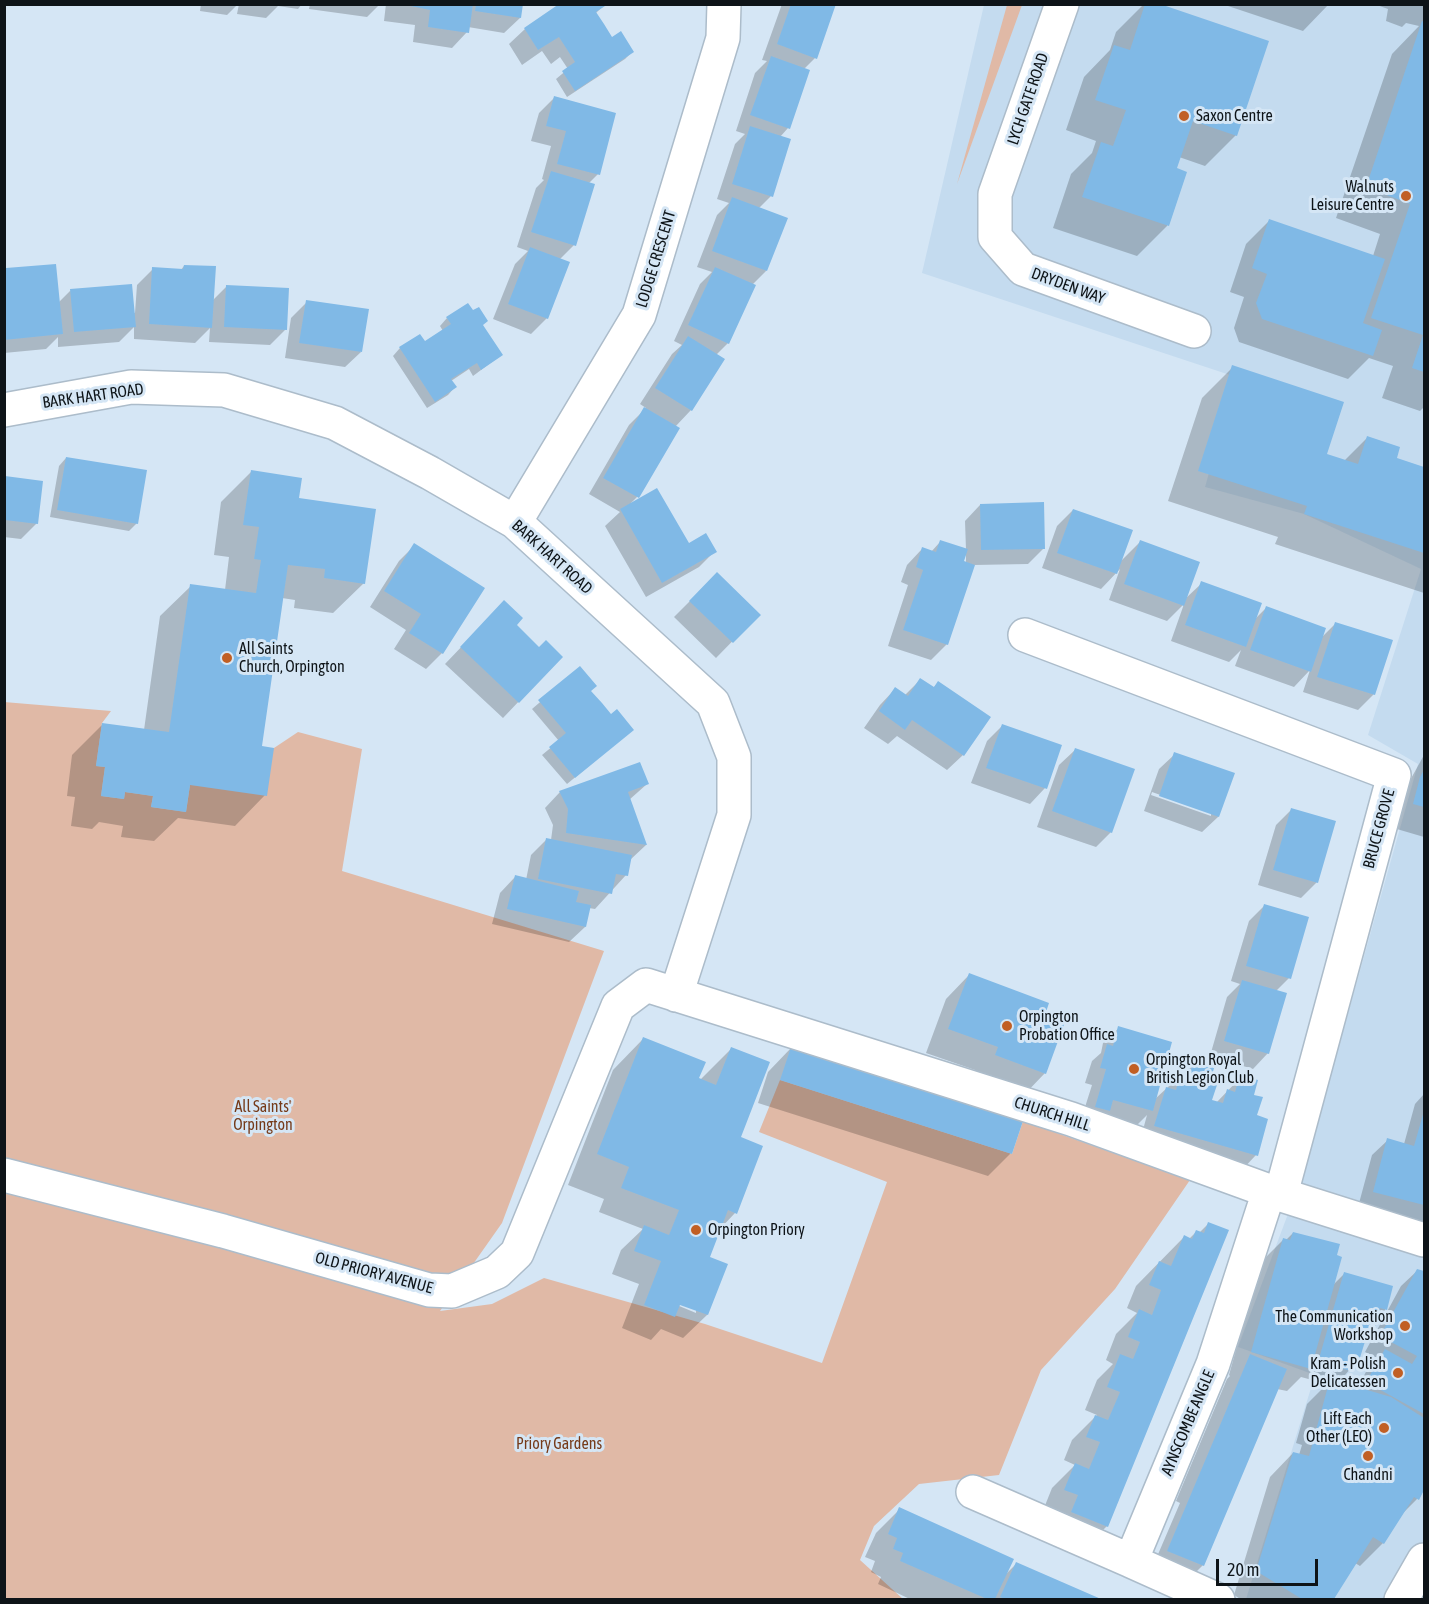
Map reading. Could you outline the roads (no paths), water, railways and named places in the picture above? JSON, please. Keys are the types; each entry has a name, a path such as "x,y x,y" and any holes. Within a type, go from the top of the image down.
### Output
{"street":[{"name":"LODGE CRESCENT","path":"515,522 639,315 723,38 724,4"},
{"name":"LYCH GATE ROAD","path":"995,194 1062,4"},
{"name":"DRYDEN WAY","path":"995,194 995,237 1023,269 1194,331"},
{"name":"BARK HART ROAD","path":"4,410 131,387 224,390 335,423 430,473 515,522 713,703 734,758 734,815 676,994"},
{"name":"BRUCE GROVE","path":"1025,635 1394,775 1275,1192"},
{"name":"OLD PRIORY AVENUE","path":"4,1175 223,1231 429,1290 452,1291 497,1272 517,1253 618,1006 646,985 676,994"},
{"name":"CHURCH HILL","path":"676,994 1071,1119 1275,1192 1425,1240"},
{"name":"AYNSCOMBE ANGLE","path":"1131,1561 1213,1364 1275,1192"},
{"path":"973,1492 1218,1599"},
{"path":"1401,1599 1425,1560"}],"place":[{"name":"Saxon Centre","path":"1184,116"},
{"name":"Walnuts Leisure Centre","path":"1406,196"},
{"name":"All Saints Church, Orpington","path":"227,658"},
{"name":"Orpington Probation Office","path":"1007,1026"},
{"name":"Orpington Royal British Legion Club","path":"1134,1069"},
{"name":"Orpington Priory","path":"696,1230"},
{"name":"The Communication Workshop","path":"1405,1326"},
{"name":"Kram - Polish Delicatessen","path":"1398,1373"},
{"name":"Lift Each Other (LEO)","path":"1384,1428"},
{"name":"Chandni","path":"1368,1456"}],"park label":[{"name":"All Saints' Orpington","path":"263,1116"},
{"name":"Priory Gardens","path":"559,1444"}]}
